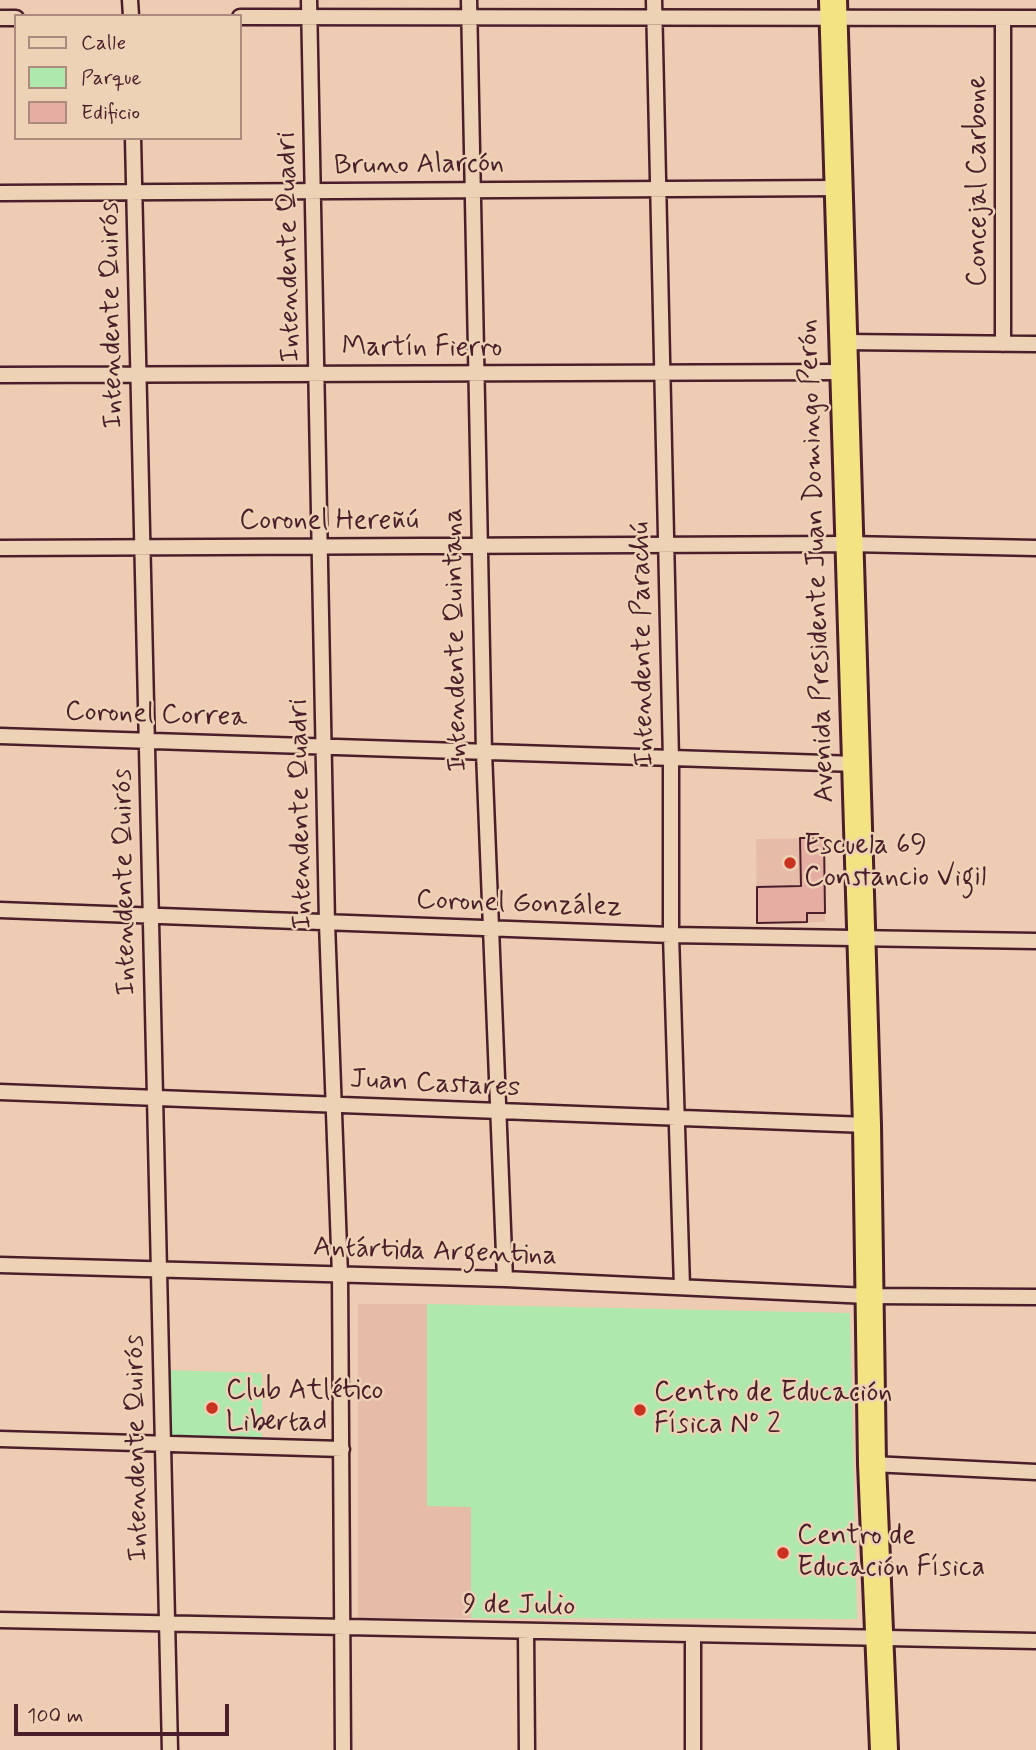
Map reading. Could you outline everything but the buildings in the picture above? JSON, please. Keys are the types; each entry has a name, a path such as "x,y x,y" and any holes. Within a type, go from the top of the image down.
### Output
{"highway":[{"name":"Avenida Presidente Juan Domingo Perón","path":"833,9 867,1125 872,1464 883,1749"}],"street":[{"name":"Intendente Quadri","path":"309,0 327,923 340,1275 343,1750"},
{"name":"Intendente Quintana","path":"469,0 484,752 505,1279"},
{"name":"Intendente Parachú","path":"654,0 671,760 671,935 682,1287"},
{"path":"242,18 655,17 833,9 1036,18"},
{"name":"Concejal Carbone","path":"1003,18 1003,344"},
{"name":"Intendente Quirós","path":"133,140 170,1750"},
{"name":"Bruno Alarcón","path":"0,193 839,188"},
{"path":"844,342 1036,344"},
{"name":"Martín Fierro","path":"0,375 844,372"},
{"name":"Coronel Hereñú","path":"0,548 850,544 1036,548"},
{"name":"Coronel Correa","path":"0,736 856,764"},
{"name":"Coronel González","path":"0,910 671,935 1036,941"},
{"name":"Juan Castares","path":"0,1092 867,1125"},
{"name":"Antártida Argentina","path":"0,1265 505,1279 868,1296 1036,1297"},
{"path":"0,1439 342,1449"},
{"path":"872,1464 1036,1472"},
{"name":"9 de Julio","path":"0,1620 1036,1641"},
{"path":"526,1631 527,1750"},
{"path":"692,1750 693,1635"}],"shaded area":[{"name":"Escuela 69 Constancio Vigil","path":"824,838 825,922 757,923 756,839"},
{"path":"358,1304 427,1304 427,1506 471,1506 471,1618 358,1618"}],"green space":[{"name":"Centro de Educación Física Nº 2","path":"427,1304 850,1313 857,1619 471,1618 471,1507 427,1506"},
{"name":"Club Atlético Libertad","path":"161,1370 262,1373 262,1447 163,1444"}],"place":[{"name":"Escuela 69 Constancio Vigil","path":"790,863"},
{"name":"Club Atlético Libertad","path":"212,1408"},
{"name":"Centro de Educación Física Nº 2","path":"640,1410"},
{"name":"Centro de Educación Física","path":"783,1553"}]}
